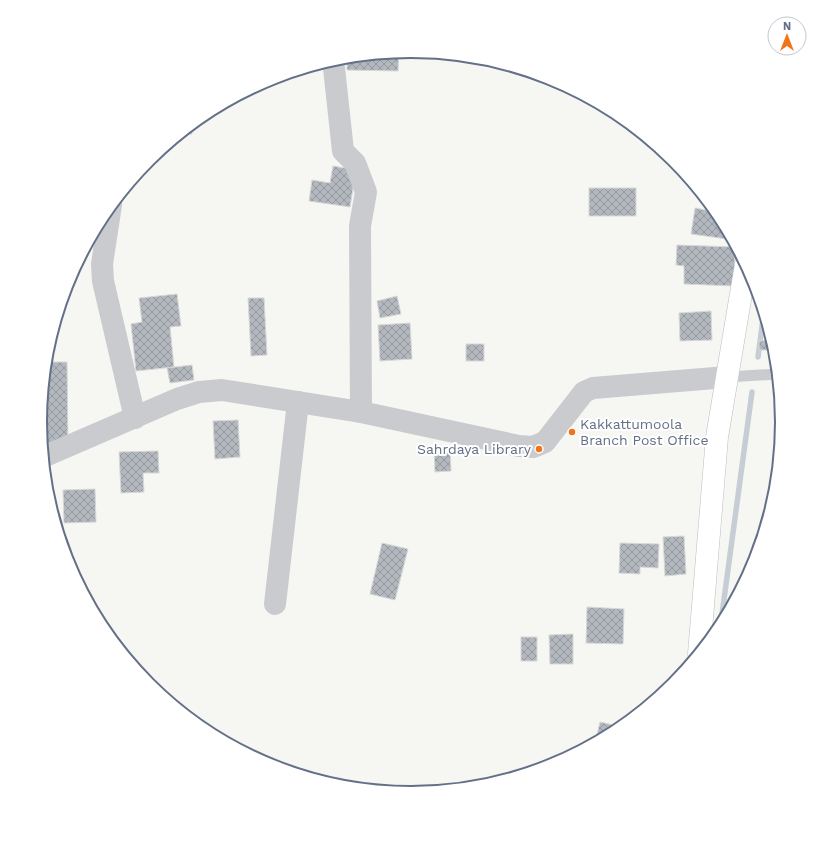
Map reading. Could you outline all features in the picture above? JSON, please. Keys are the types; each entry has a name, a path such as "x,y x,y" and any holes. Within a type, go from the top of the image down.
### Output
{"main road":[{"path":"700,646 717,437 744,275"}],"street":[{"path":"334,66 343,151 355,163 366,192 360,226 361,412"},
{"path":"109,218 102,264 103,281 135,418"},
{"path":"49,455 178,399 199,392 222,390 361,412 519,446 533,446 545,442 584,392 593,388 727,377"},
{"path":"275,604 298,402"}],"lane":[{"path":"727,377 773,374"}],"building":[{"path":"399,58 398,71 347,70 347,64"},
{"path":"333,166 356,170 350,207 309,201 312,180 330,183"},
{"path":"589,188 636,188 636,216 589,216"},
{"path":"695,208 709,210 726,239 691,234"},
{"path":"677,245 731,247 735,255 734,286 684,284 684,266 676,265"},
{"path":"177,294 181,326 170,327 174,367 136,371 131,324 142,322 139,298"},
{"path":"397,296 401,314 380,318 377,301"},
{"path":"248,298 264,298 267,355 251,356"},
{"path":"711,311 712,340 680,341 679,313"},
{"path":"410,323 412,359 380,361 378,325"},
{"path":"767,340 769,350 759,350 759,341"},
{"path":"466,344 484,344 484,361 466,361"},
{"path":"52,362 67,362 68,442 48,443 48,398"},
{"path":"192,365 194,380 170,383 167,368"},
{"path":"238,420 240,457 215,459 213,421"},
{"path":"434,447 450,447 451,471 435,472"},
{"path":"158,451 159,473 143,473 144,492 121,493 119,452"},
{"path":"95,489 96,522 64,523 63,490"},
{"path":"684,536 686,574 665,576 663,537"},
{"path":"382,543 408,549 395,600 370,594"},
{"path":"620,543 659,544 658,568 640,567 640,574 619,573"},
{"path":"587,607 624,609 623,644 586,643"},
{"path":"573,634 573,664 550,664 549,635"},
{"path":"521,637 537,637 537,661 521,661"},
{"path":"600,722 614,725 597,736"}],"waterway":[{"path":"758,357 762,323"},
{"path":"722,612 752,392"}],"place":[{"name":"Kakkattumoola Branch Post Office","path":"572,432"},
{"name":"Sahrdaya Library","path":"539,449"}]}
